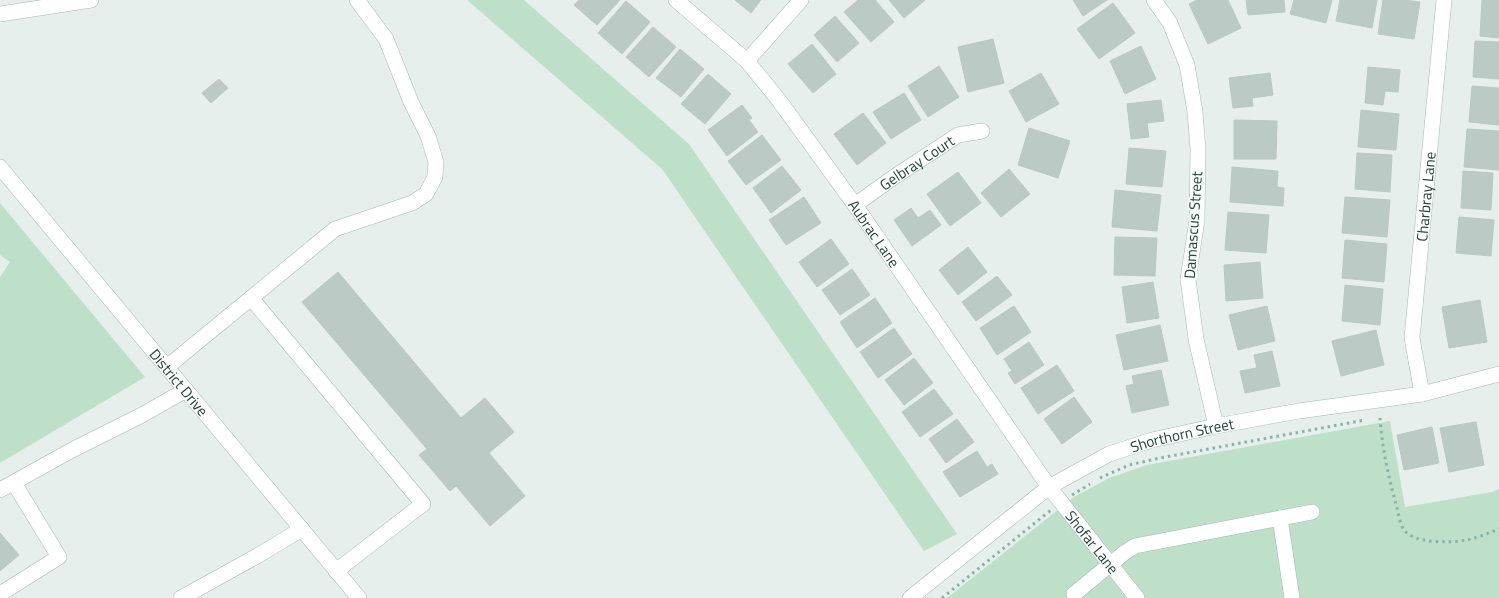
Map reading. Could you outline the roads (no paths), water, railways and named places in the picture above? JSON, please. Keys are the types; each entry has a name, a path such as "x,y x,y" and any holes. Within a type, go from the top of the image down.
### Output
{"street":[{"path":"0,14 91,0"},
{"path":"167,367 335,229 412,203 426,194 435,177 436,162 428,136 411,102 386,39 358,0"},
{"name":"Aubrac Lane","path":"676,0 747,61 778,99 855,205 1050,487"},
{"path":"747,61 801,0"},
{"name":"Damascus Street","path":"1154,0 1170,23 1187,64 1195,112 1198,149 1196,220 1188,279 1196,339 1216,426"},
{"name":"Charbray Lane","path":"1422,394 1412,338 1444,0"},
{"name":"Gelbray Court","path":"855,205 958,135 982,131"},
{"name":"District Drive","path":"0,167 359,598"},
{"path":"250,298 423,504 336,571"},
{"name":"Shorthorn Street","path":"910,598 1050,487 1109,454 1152,440 1216,426 1299,411 1422,394 1499,374"},
{"path":"0,490 186,390"},
{"path":"0,594 59,557 14,483"},
{"name":"Shofar Lane","path":"1050,487 1137,598"},
{"path":"1074,594 1135,546 1312,512"},
{"path":"1280,518 1292,598"},
{"path":"181,598 302,529"}]}
